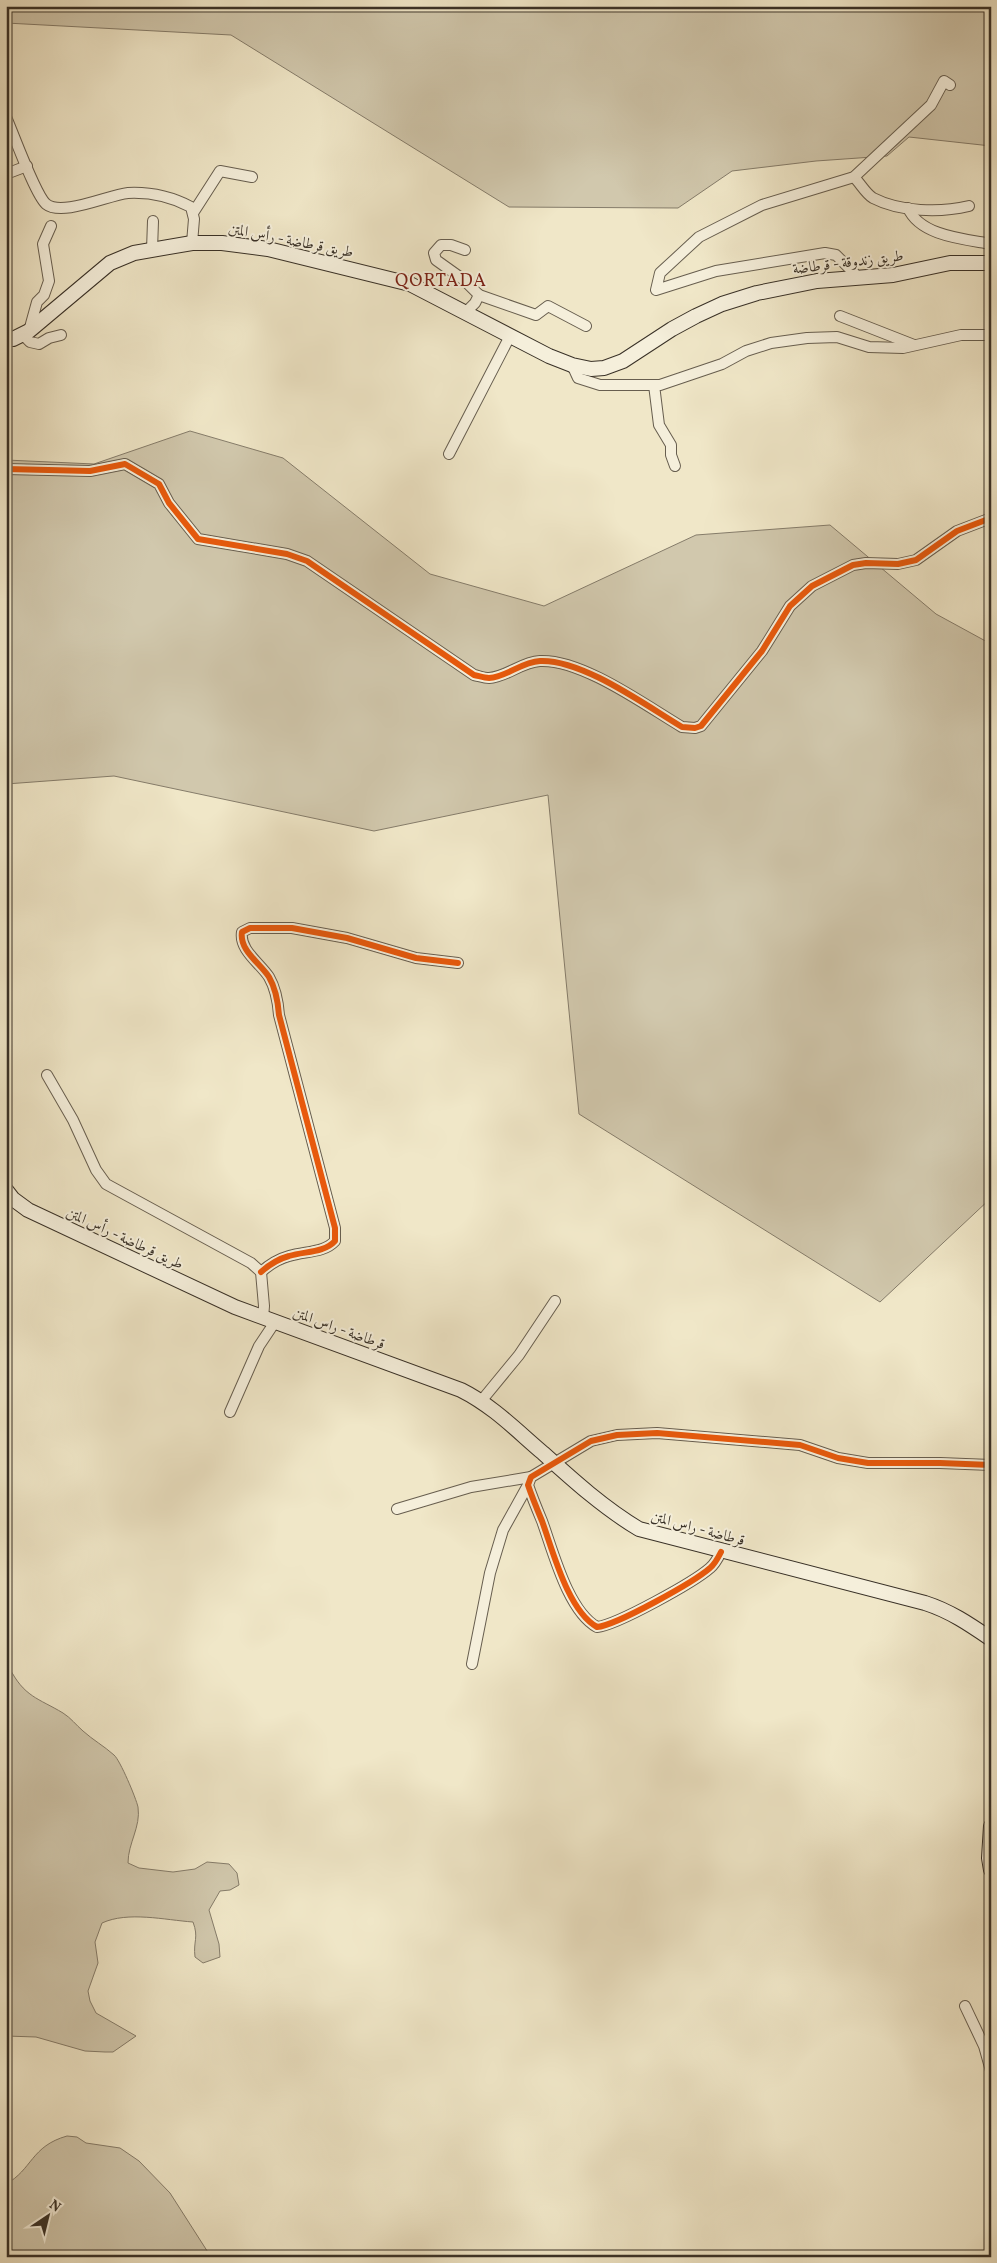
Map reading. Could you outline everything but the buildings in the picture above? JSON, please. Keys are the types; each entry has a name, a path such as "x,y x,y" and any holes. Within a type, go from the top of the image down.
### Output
{"main road":[{"name":"طريق قرطاضة - رأس المتن","path":"6,338 26,333 110,263 134,254 152,250 192,243 222,242 268,249 376,274 410,284 549,356"},
{"name":"طريق زندوقة - قرطاضة","path":"549,356 572,365 591,369 604,368 623,361 672,329 696,316 722,304 757,293 817,281 893,275 950,263 991,263"},
{"name":"طريق قرطاضة - رأس المتن","path":"6,1190 28,1210 235,1307"},
{"name":"قرطاضة - راس المتن","path":"235,1307 461,1390 482,1400 607,1508 639,1529 721,1552 925,1603 947,1610 962,1618 991,1639"},
{"path":"991,1826 988,1858 991,1870"}],"street":[{"path":"859,278 836,254 825,253 716,271 656,290 660,273 699,237 762,205 854,177 931,105 944,82 950,85"},
{"path":"6,117 42,200 52,208 66,208 114,196 144,194 176,200 191,208 193,213 192,243"},
{"path":"6,174 27,166"},
{"path":"193,213 220,171 252,177"},
{"path":"854,177 871,197 908,208 948,211 969,206"},
{"path":"908,208 912,217 939,234 991,244"},
{"path":"152,250 153,221"},
{"path":"51,226 43,244 49,281 44,295 37,302 26,333 30,342 39,344 61,335"},
{"path":"465,250 451,245 441,245 434,253 436,260 464,280 479,295 536,315 548,306 586,326"},
{"path":"466,312 475,303 479,295"},
{"path":"840,316 915,345"},
{"path":"572,365 578,378 600,385 660,385 722,364 746,351 771,343 807,338 837,337 870,347 903,348 962,335 991,336"},
{"path":"449,454 510,336"},
{"path":"654,385 659,425 671,445 671,455 675,466"},
{"path":"6,469 90,471 125,464 159,484 169,503 198,539 287,554 307,561 474,675 489,678 504,675 517,667 538,661 561,662 582,669 682,727 695,728 701,726 762,651 790,606 812,586 853,565 866,563 898,564 916,560 957,531 991,518"},
{"path":"261,1272 272,1263 290,1256 329,1247 335,1241 335,1228 279,1015 277,995 269,978 246,949 241,938 242,932 250,928 292,928 347,938 416,958 458,963"},
{"path":"47,1075 73,1120 96,1170 106,1184 251,1263 261,1272 264,1306 269,1320 230,1412"},
{"path":"482,1400 519,1355 556,1301"},
{"path":"397,1509 471,1486 529,1481 591,1441 617,1436 657,1433 800,1445 838,1458 868,1464 940,1462 991,1465"},
{"path":"529,1481 562,1579 580,1609 591,1624 597,1627 616,1621 711,1568 721,1552"},
{"path":"472,1664 490,1573 503,1530 529,1481"},
{"path":"965,2006 984,2046 991,2071"}],"shaded area":[{"path":"6,6 991,6 991,146 909,137 887,156 816,161 732,171 678,208 509,207 231,35 6,23"},
{"path":"190,431 283,458 430,574 544,606 696,535 830,525 936,614 991,644 991,1198 880,1302 579,1114 548,795 374,831 114,776 6,784 6,460 94,464"},
{"path":"6,1666 9,1667 20,1685 32,1696 66,1715 117,1758 138,1807 138,1821 128,1863 139,1868 173,1872 195,1869 207,1862 229,1864 237,1873 239,1885 230,1890 220,1891 209,1910 219,1944 220,1957 203,1963 195,1957 196,1932 193,1922 135,1917 112,1919 102,1923 95,1942 98,1963 88,1991 90,2001 96,2013 136,2036 113,2052 85,2051 36,2037 6,2036"},
{"path":"67,2136 77,2137 86,2143 120,2148 139,2161 170,2193 211,2257 6,2257 6,2184 15,2178 46,2146 55,2140"}],"cycle path":[{"path":"6,469 90,471 125,464 159,484 169,503 198,539 287,554 307,561 474,675 487,678 496,677 533,662 557,662 594,675 682,727 695,728 701,726 762,651 790,606 812,586 853,565 866,563 898,564 916,560 957,531 991,518"},
{"path":"261,1272 281,1259 295,1254 320,1250 331,1245 335,1241 335,1228 279,1015 275,991 269,977 244,945 242,932 250,928 292,928 347,938 416,958 458,963"},
{"path":"721,1552 712,1566 688,1583 621,1619 597,1627 587,1619 570,1594 528,1485 531,1477 591,1441 617,1435 657,1433 800,1445 838,1458 868,1463 991,1465"}],"district":[{"name":"QORTADA","path":"441,280"}]}
